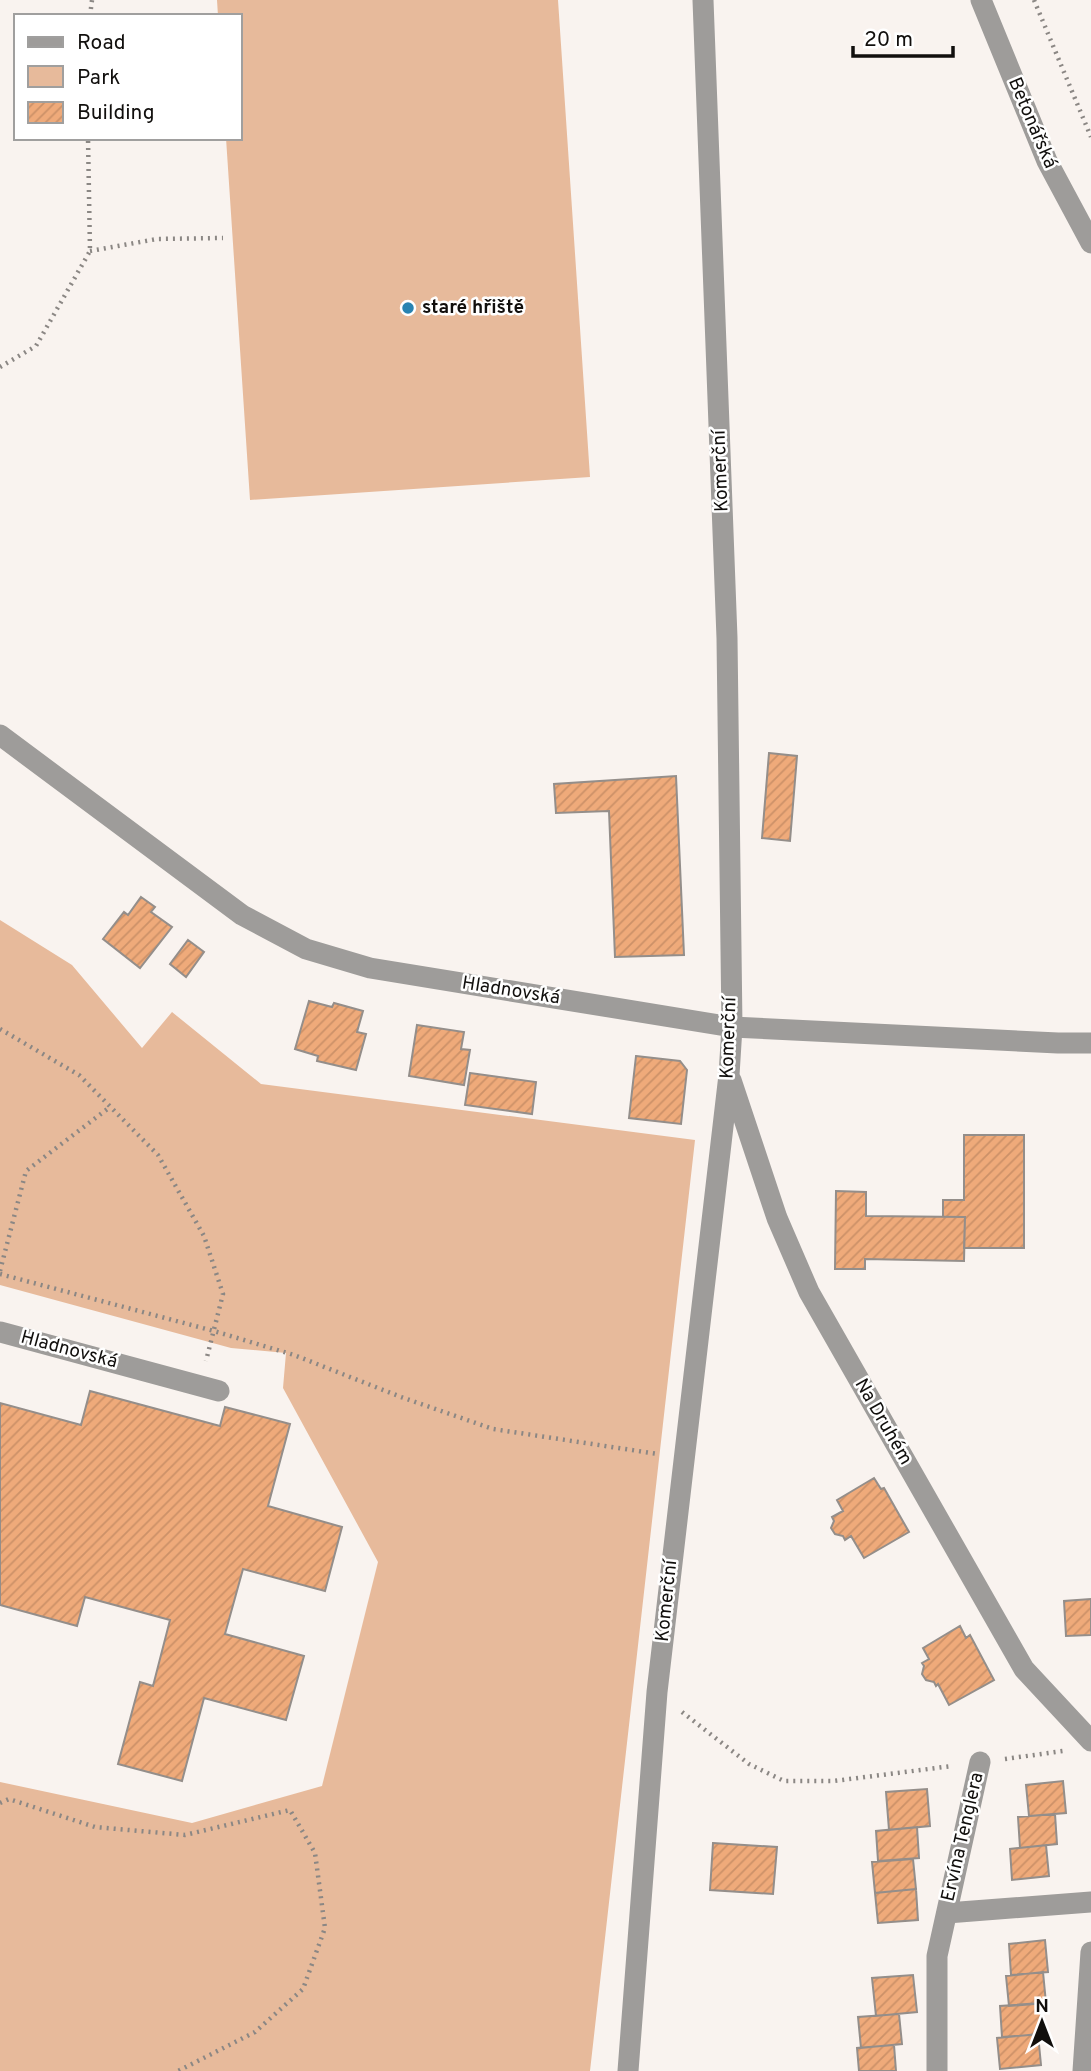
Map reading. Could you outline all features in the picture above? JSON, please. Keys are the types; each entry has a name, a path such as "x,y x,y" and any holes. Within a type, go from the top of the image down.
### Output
{"street":[{"name":"Komerční","path":"628,2071 657,1692 729,1075 732,1027 727,638 703,0"},
{"name":"Betonářská","path":"981,0 1047,161 1091,243"},
{"name":"Hladnovská","path":"0,735 242,915 306,949 370,968 732,1027 1058,1043 1091,1042"},
{"name":"Na Druhém","path":"729,1075 776,1217 809,1293 1024,1669 1091,1741"},
{"name":"Hladnovská","path":"0,1332 210,1388"},
{"name":"Ervína Tenglera","path":"937,2071 937,1956 980,1762"},
{"name":"Ervína Tenglera","path":"947,1913 1091,1902"},
{"path":"1083,2071 1091,1952"}],"path":[{"path":"1034,0 1091,137"},
{"path":"0,367 36,346 90,251 88,140"},
{"path":"90,251 158,239 223,238"},
{"path":"0,1029 79,1075 158,1155 204,1236 223,1294 214,1331 210,1388"},
{"path":"110,1107 26,1171 0,1272 294,1355 493,1429 683,1458"},
{"path":"657,1692 749,1764 784,1782 834,1782 1063,1751"},
{"path":"0,1803 9,1799 95,1827 185,1835 290,1810 315,1853 325,1928 303,1989 255,2032 178,2071"}],"green space":[{"name":"staré hřiště","path":"217,0 558,0 590,477 250,500 226,140 242,140 242,14 218,14"},
{"path":"0,920 72,965 142,1048 172,1012 261,1084 695,1140 590,2071 0,2071 0,1782 192,1823 322,1786 378,1562 283,1388 286,1353 231,1348 0,1285"}],"building":[{"path":"769,753 797,756 790,841 762,838"},
{"path":"676,776 684,955 615,957 609,811 556,813 554,784"},
{"path":"141,897 155,907 151,912 172,927 140,968 103,939 124,912 128,915"},
{"path":"188,940 204,952 186,977 170,964"},
{"path":"309,1001 332,1007 334,1003 363,1011 357,1032 366,1034 356,1070 317,1061 318,1056 295,1049"},
{"path":"417,1025 464,1032 461,1049 470,1050 464,1085 409,1076"},
{"path":"636,1056 680,1061 687,1070 681,1124 629,1118"},
{"path":"470,1073 536,1082 532,1114 465,1105"},
{"path":"964,1135 1024,1135 1024,1248 964,1248 965,1217 943,1217 943,1200 964,1200"},
{"path":"836,1191 866,1192 866,1216 965,1217 964,1261 865,1259 865,1269 835,1269"},
{"path":"90,1391 220,1426 225,1407 290,1424 268,1506 342,1527 325,1591 243,1569 225,1634 304,1656 286,1720 204,1698 182,1781 118,1764 140,1682 153,1686 170,1620 85,1597 77,1626 0,1605 0,1403 81,1425"},
{"path":"874,1478 881,1489 884,1488 909,1532 864,1558 851,1536 845,1540 843,1536 835,1534 831,1528 834,1521 832,1517 843,1511 837,1500"},
{"path":"1091,1599 1091,1635 1066,1636 1064,1601"},
{"path":"960,1626 966,1638 970,1635 994,1680 949,1705 938,1684 936,1686 934,1682 926,1680 922,1674 922,1663 929,1659 923,1648"},
{"path":"1063,1781 1066,1813 1029,1816 1026,1785"},
{"path":"927,1789 930,1826 889,1830 886,1792"},
{"path":"1055,1814 1057,1844 1020,1848 1018,1817"},
{"path":"917,1827 919,1858 878,1861 876,1831"},
{"path":"713,1843 777,1847 773,1894 710,1890"},
{"path":"1046,1845 1049,1876 1012,1880 1010,1849"},
{"path":"913,1859 916,1889 875,1893 872,1862"},
{"path":"916,1889 918,1920 878,1923 875,1893"},
{"path":"1045,1940 1048,1972 1011,1975 1009,1944"},
{"path":"1043,1972 1046,2003 1009,2006 1006,1976"},
{"path":"913,1975 917,2012 876,2016 872,1978"},
{"path":"1040,2003 1043,2034 1002,2037 1000,2006"},
{"path":"899,2014 902,2044 861,2048 858,2017"},
{"path":"1038,2034 1041,2065 1000,2069 997,2038"},
{"path":"894,2045 896,2071 859,2071 857,2048"}],"place":[{"name":"staré hřiště","path":"408,308"}]}
